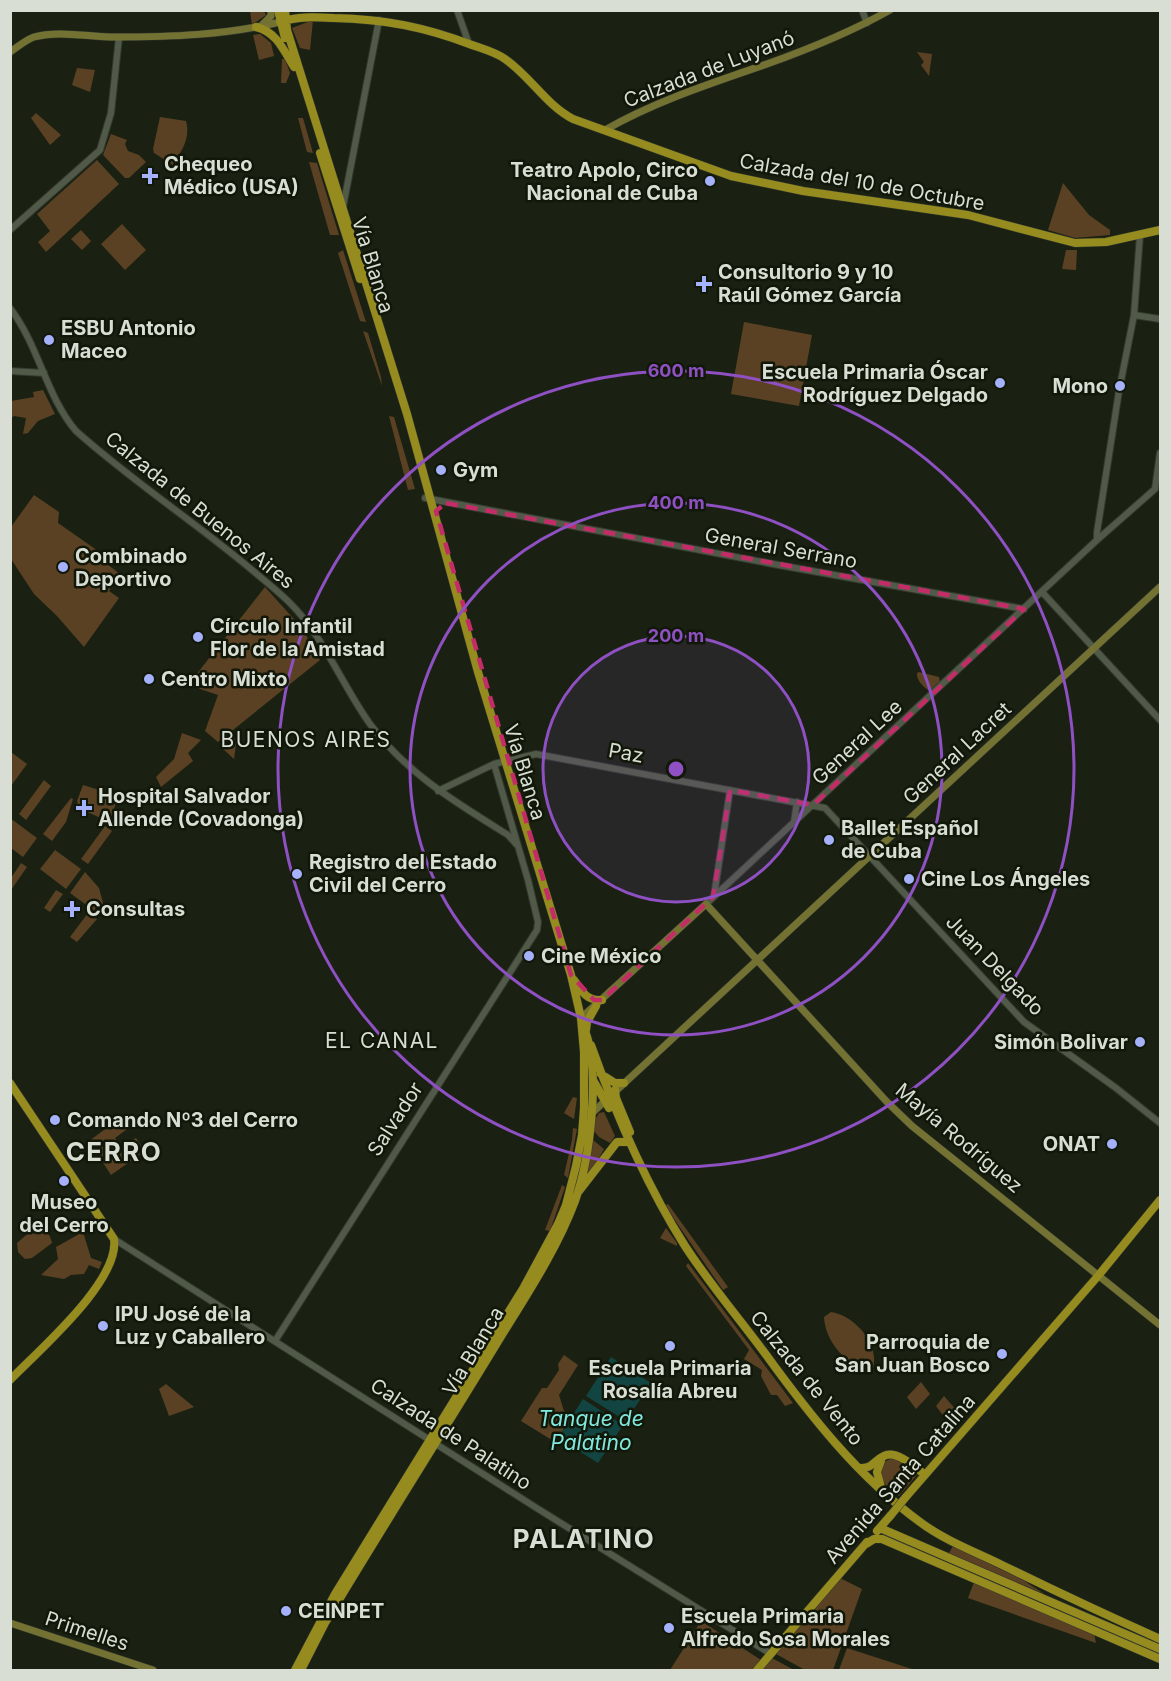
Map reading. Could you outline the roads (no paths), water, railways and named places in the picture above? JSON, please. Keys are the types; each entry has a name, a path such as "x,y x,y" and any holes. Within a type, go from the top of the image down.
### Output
{"main road":[{"path":"256,27 269,19 271,10 282,15"},
{"name":"Calzada de Luyanó","path":"605,130 624,119 681,95 785,58 867,23 890,10"},
{"name":"Calzada del 10 de Octubre","path":"10,52 27,40 42,36 119,37 227,32 256,27 282,15 379,20 426,28 489,51 513,65 563,114 724,174 746,180 968,215 1075,243 1100,243 1161,230"},
{"name":"Vía Blanca","path":"282,15 294,67 404,422 436,517 504,761 571,975 589,1042 593,1080 587,1150 578,1192 557,1243 335,1594 295,1671"},
{"name":"Vía Blanca","path":"282,15 343,208 428,498 432,520 438,530"},
{"path":"256,27 266,30 275,38 294,67"},
{"name":"General Lacret","path":"591,1114 1161,587"},
{"name":"Mayía Rodríguez","path":"706,904 887,1102 912,1126 1161,1324"},
{"name":"General Lee","path":"582,1021 706,904"},
{"path":"571,975 586,997 602,1000"},
{"path":"589,1042 587,1022 596,1006"},
{"name":"Vía Blanca","path":"301,1671 325,1623 551,1239 570,1192 582,1135 584,1059 582,1021"},
{"name":"Calzada de Vento","path":"589,1042 601,1074 607,1099"},
{"name":"Calzada de Vento","path":"584,1059 593,1080 607,1099 667,1215 702,1271 829,1438 883,1491 935,1532 1080,1604 1161,1639"},
{"path":"601,1074 615,1083 624,1083"},
{"path":"10,1083 114,1239 113,1256"},
{"path":"578,1192 617,1142 630,1144 630,1133 615,1090"},
{"path":"582,1135 585,1121 591,1114"},
{"name":"Avenida Santa Catalina","path":"757,1671 1161,1200"},
{"path":"10,1380 81,1307 103,1275 118,1247 123,1245"},
{"path":"860,1468 871,1467 884,1455 895,1456 925,1475"},
{"path":"883,1491 877,1477 878,1468 884,1458 895,1456"},
{"path":"882,1539 880,1528 1161,1649"},
{"path":"866,1544 874,1539 882,1539 1161,1659"},
{"path":"1027,1577 1077,1612 1100,1633"},
{"name":"Primelles","path":"10,1623 153,1671"}],"street":[{"path":"456,10 470,44"},
{"path":"862,10 867,23"},
{"path":"343,208 379,20"},
{"path":"10,230 100,150 111,113 119,37"},
{"path":"1097,540 1096,532 1119,391 1134,315 1140,235"},
{"name":"Calzada de Buenos Aires","path":"10,308 26,334 59,406 76,431 236,556 294,607 371,726 388,745 438,791 508,835 517,845"},
{"path":"1134,315 1161,320"},
{"path":"10,371 44,373"},
{"name":"General Lee","path":"706,904 1097,540 1155,489 1161,453"},
{"name":"General Serrano","path":"428,498 1024,609"},
{"path":"436,517 437,507 446,502"},
{"path":"1042,592 1161,720"},
{"path":"1033,600 1051,602"},
{"name":"Paz","path":"438,791 494,764 536,754 797,802 816,802"},
{"name":"Salvador","path":"275,1341 537,930 538,922 532,897 494,764"},
{"path":"713,897 730,790"},
{"path":"794,822 797,802"},
{"name":"Juan Delgado","path":"816,802 870,856 1024,1022 1161,1123"},
{"path":"492,825 498,827 502,825 509,815"},
{"name":"Calzada de Palatino","path":"114,1239 771,1654"}],"water":[{"name":"Tanque de Palatino","path":"611,1357 651,1383 626,1421 586,1396"},
{"name":"Tanque de Palatino","path":"583,1399 623,1425 598,1463 558,1438"}],"place":[{"name":"Chequeo Médico (USA)","path":"150,176"},
{"name":"Teatro Apolo, Circo Nacional de Cuba","path":"710,181"},
{"name":"Consultorio 9 y 10 Raúl Gómez García","path":"704,284"},
{"name":"ESBU Antonio Maceo","path":"49,340"},
{"name":"Escuela Primaria Óscar Rodríguez Delgado","path":"1000,383"},
{"name":"Mono","path":"1120,386"},
{"name":"Gym","path":"441,470"},
{"name":"Combinado Deportivo","path":"63,567"},
{"name":"Círculo Infantil Flor de la Amistad","path":"198,637"},
{"name":"Centro Mixto","path":"149,679"},
{"name":"Hospital Salvador Allende (Covadonga)","path":"84,808"},
{"name":"Ballet Español de Cuba","path":"829,840"},
{"name":"Registro del Estado Civil del Cerro","path":"297,874"},
{"name":"Cine Los Ángeles","path":"909,879"},
{"name":"Consultas","path":"72,909"},
{"name":"Cine México","path":"529,956"},
{"name":"Simón Bolivar","path":"1140,1042"},
{"name":"Comando Nº3 del Cerro","path":"55,1120"},
{"name":"ONAT","path":"1112,1144"},
{"name":"Museo del Cerro","path":"64,1181"},
{"name":"IPU José de la Luz y Caballero","path":"103,1326"},
{"name":"Escuela Primaria Rosalía Abreu","path":"670,1346"},
{"name":"Parroquia de San Juan Bosco","path":"1002,1354"},
{"name":"CEINPET","path":"286,1611"},
{"name":"Escuela Primaria Alfredo Sosa Morales","path":"669,1628"}],"district":[{"name":"BUENOS AIRES","path":"306,740"},
{"name":"EL CANAL","path":"382,1041"},
{"name":"CERRO","path":"114,1152"},
{"name":"PALATINO","path":"584,1539"}]}
